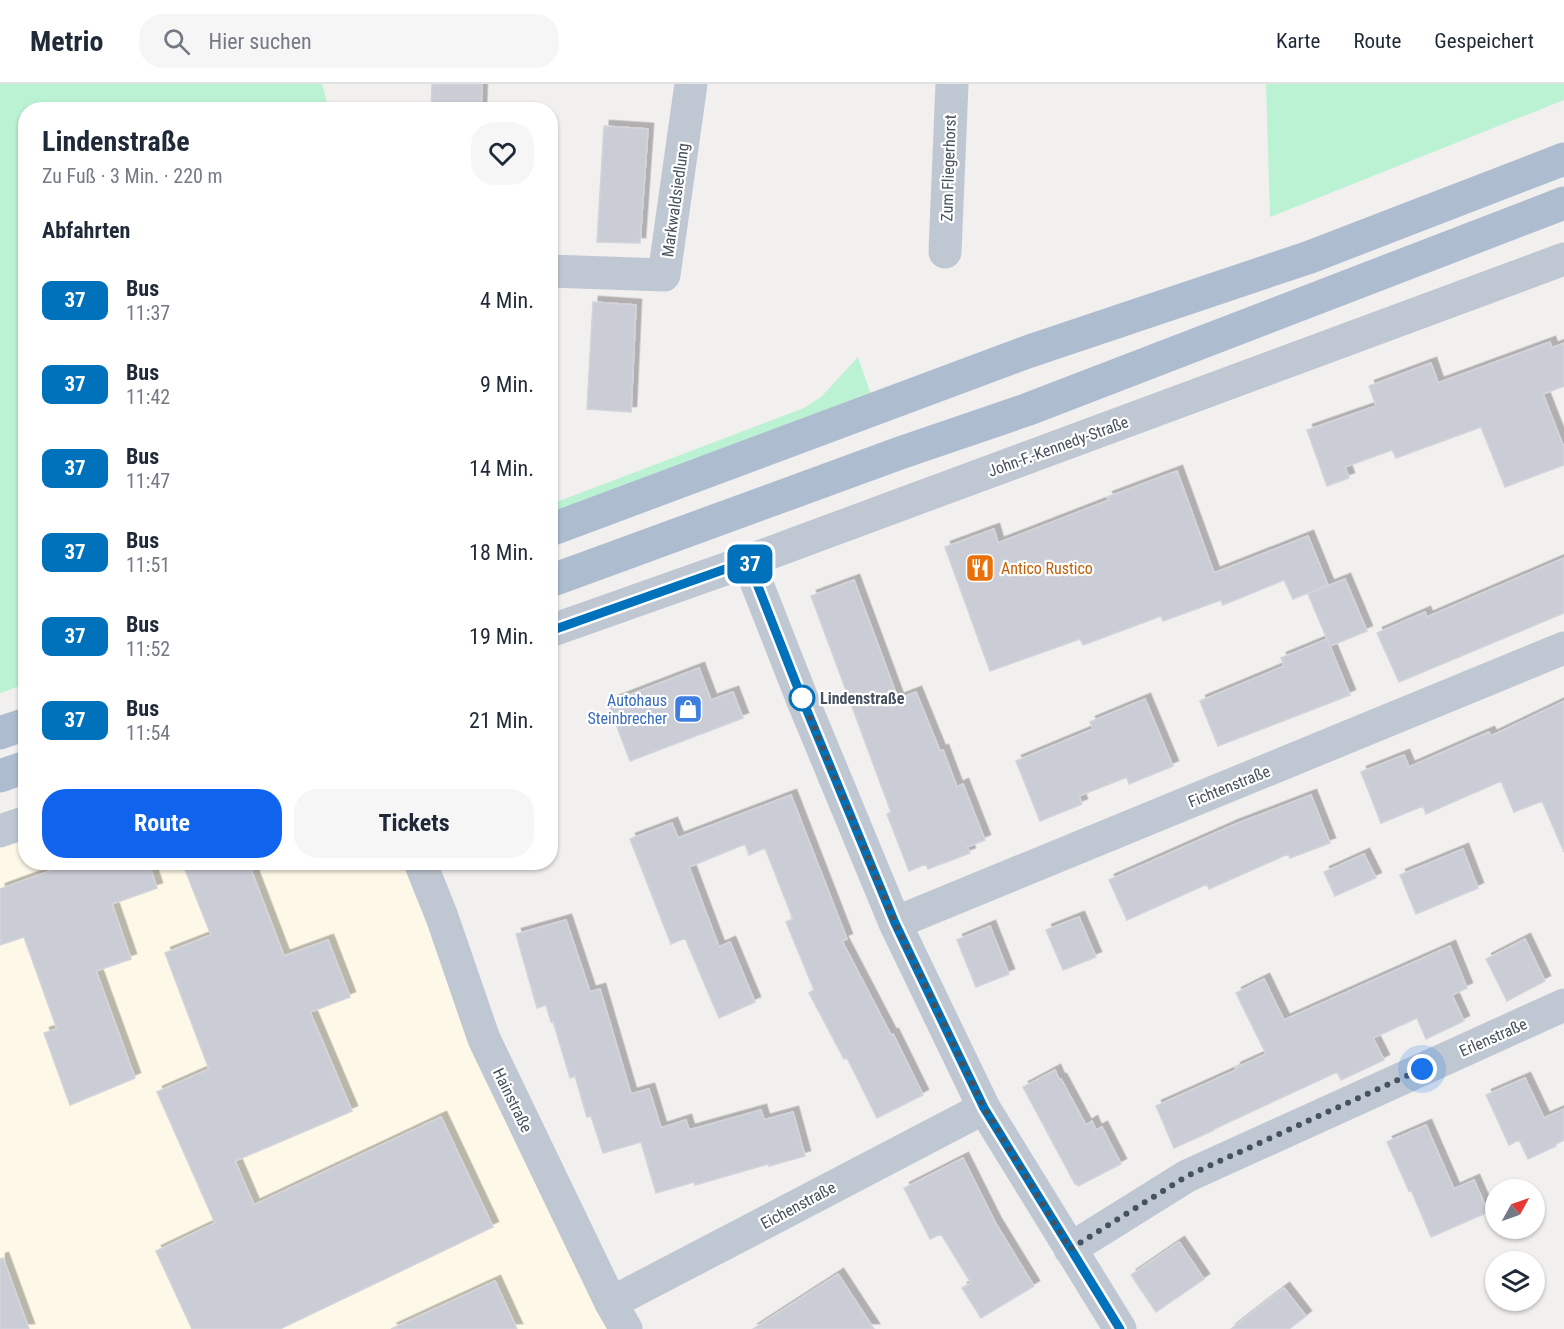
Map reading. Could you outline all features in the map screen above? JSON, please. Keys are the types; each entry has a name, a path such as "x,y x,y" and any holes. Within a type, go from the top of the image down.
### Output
{"main road":[{"path":"558,527 1030,351 1310,257 1564,159"},
{"path":"558,578 1037,405 1564,203"},
{"path":"0,733 18,727"},
{"path":"0,776 18,770"}],"street":[{"name":"Markwaldsiedlung","path":"558,271 664,275 691,84"},
{"name":"Zum Fliegerhorst","path":"945,252 952,84"},
{"name":"John-F.-Kennedy-Straße","path":"558,628 748,561 1564,259"},
{"path":"748,561 895,923 984,1108 1120,1329"},
{"name":"Fichtenstraße","path":"895,923 1564,648"},
{"path":"0,831 18,825"},
{"name":"Hainstraße","path":"423,870 484,1039 619,1316"},
{"name":"Erlenstraße","path":"1070,1249 1187,1176 1564,1005"},
{"name":"Eichenstraße","path":"619,1316 984,1108"}],"shaded area":[{"path":"18,806 18,870 410,870 613,1329 0,1329 0,813"}],"green space":[{"path":"0,84 322,84 327,102 18,102 18,687 0,693"},
{"path":"1266,84 1564,84 1564,100 1270,217"},
{"path":"858,357 871,395 558,511 558,501 804,408 821,397"}],"building":[{"path":"432,84 482,84 481,102 431,102"},
{"path":"604,126 648,129 640,243 597,242"},
{"path":"593,302 636,305 631,412 587,409"},
{"path":"1550,342 1552,348 1564,343 1564,386 1543,394 1564,448 1564,465 1505,487 1481,427 1396,458 1392,450 1345,467 1349,478 1327,486 1307,430 1376,406 1369,386 1431,363 1438,383"},
{"path":"1177,471 1214,573 1308,536 1328,585 1293,599 1284,580 1223,605 1221,600 1163,621 1161,616 1083,645 1080,639 990,671 945,547 994,529 998,543 1109,500 1107,497"},
{"path":"1564,558 1564,613 1399,682 1377,633 1425,612 1427,617"},
{"path":"1345,579 1367,631 1330,646 1308,594"},
{"path":"854,580 898,699 916,692 940,751 943,750 957,787 963,784 985,840 967,847 970,853 928,869 926,864 909,871 887,814 891,812 811,596"},
{"path":"1327,639 1350,695 1218,746 1200,701 1284,666 1281,658"},
{"path":"699,668 711,700 733,692 743,718 630,761 608,703"},
{"path":"1145,699 1173,766 1129,784 1127,777 1079,796 1082,804 1040,821 1016,761 1093,729 1090,722"},
{"path":"1564,701 1564,852 1542,801 1514,812 1501,781 1426,814 1423,806 1381,823 1361,772 1404,755 1409,767 1489,732 1491,736"},
{"path":"791,795 847,939 842,941 891,1035 893,1034 923,1095 877,1118 847,1058 844,1059 809,993 814,990 786,922 793,919 765,848 749,855 745,844 689,867 719,947 730,942 755,1002 719,1018 685,938 671,944 630,839 672,823 678,838"},
{"path":"1311,795 1330,843 1290,858 1288,854 1209,889 1207,884 1127,920 1109,880 1233,825"},
{"path":"1463,849 1478,888 1416,914 1400,875"},
{"path":"1364,854 1376,878 1335,896 1324,872"},
{"path":"53,870 151,870 157,888 112,904 131,959 96,971 135,1078 70,1105 44,1033 57,1029 24,937 0,945 0,889"},
{"path":"185,870 251,870 284,956 328,940 350,997 310,1012 352,1111 235,1161 254,1205 441,1117 493,1227 280,1329 192,1329 156,1251 215,1223 157,1092 209,1069 165,953 211,935"},
{"path":"1079,917 1096,957 1063,970 1046,930"},
{"path":"566,920 590,992 600,989 631,1094 649,1089 661,1128 686,1120 689,1130 761,1110 764,1120 793,1112 805,1156 656,1193 641,1142 603,1153 591,1116 587,1117 575,1076 570,1078 546,1005 537,1008 516,934"},
{"path":"990,926 1009,974 976,987 957,940"},
{"path":"1525,939 1545,981 1507,1001 1486,959"},
{"path":"1450,946 1467,988 1452,995 1464,1021 1426,1039 1417,1018 1373,1038 1384,1060 1341,1080 1337,1072 1174,1148 1156,1106 1266,1054 1236,993 1264,979 1284,1020"},
{"path":"1055,1070 1086,1125 1092,1121 1096,1130 1102,1127 1121,1164 1078,1186 1023,1087"},
{"path":"1525,1078 1544,1118 1564,1109 1564,1140 1528,1159 1519,1140 1509,1145 1486,1095"},
{"path":"1426,1125 1454,1189 1474,1180 1485,1205 1485,1213 1431,1237 1387,1142"},
{"path":"963,1158 996,1224 1034,1286 981,1318 962,1288 971,1283 941,1234 930,1239 904,1188"},
{"path":"1179,1242 1204,1279 1156,1312 1131,1275"},
{"path":"3,1258 29,1329 0,1329 0,1259"},
{"path":"838,1274 874,1329 753,1329 798,1300"},
{"path":"495,1281 517,1329 391,1329"},
{"path":"1284,1288 1306,1316 1289,1329 1231,1329"}],"bus line":[{"name":"37","path":"558,628 748,561 895,923 984,1108 1120,1329"}],"place":[{"name":"Antico Rustico","path":"980,568"},
{"name":"Lindenstraße","path":"802,698"},
{"name":"Autohaus Steinbrecher","path":"688,709"}],"route":[{"path":"802,698 895,923 984,1108 1070,1249 1187,1176 1422,1069"}]}
